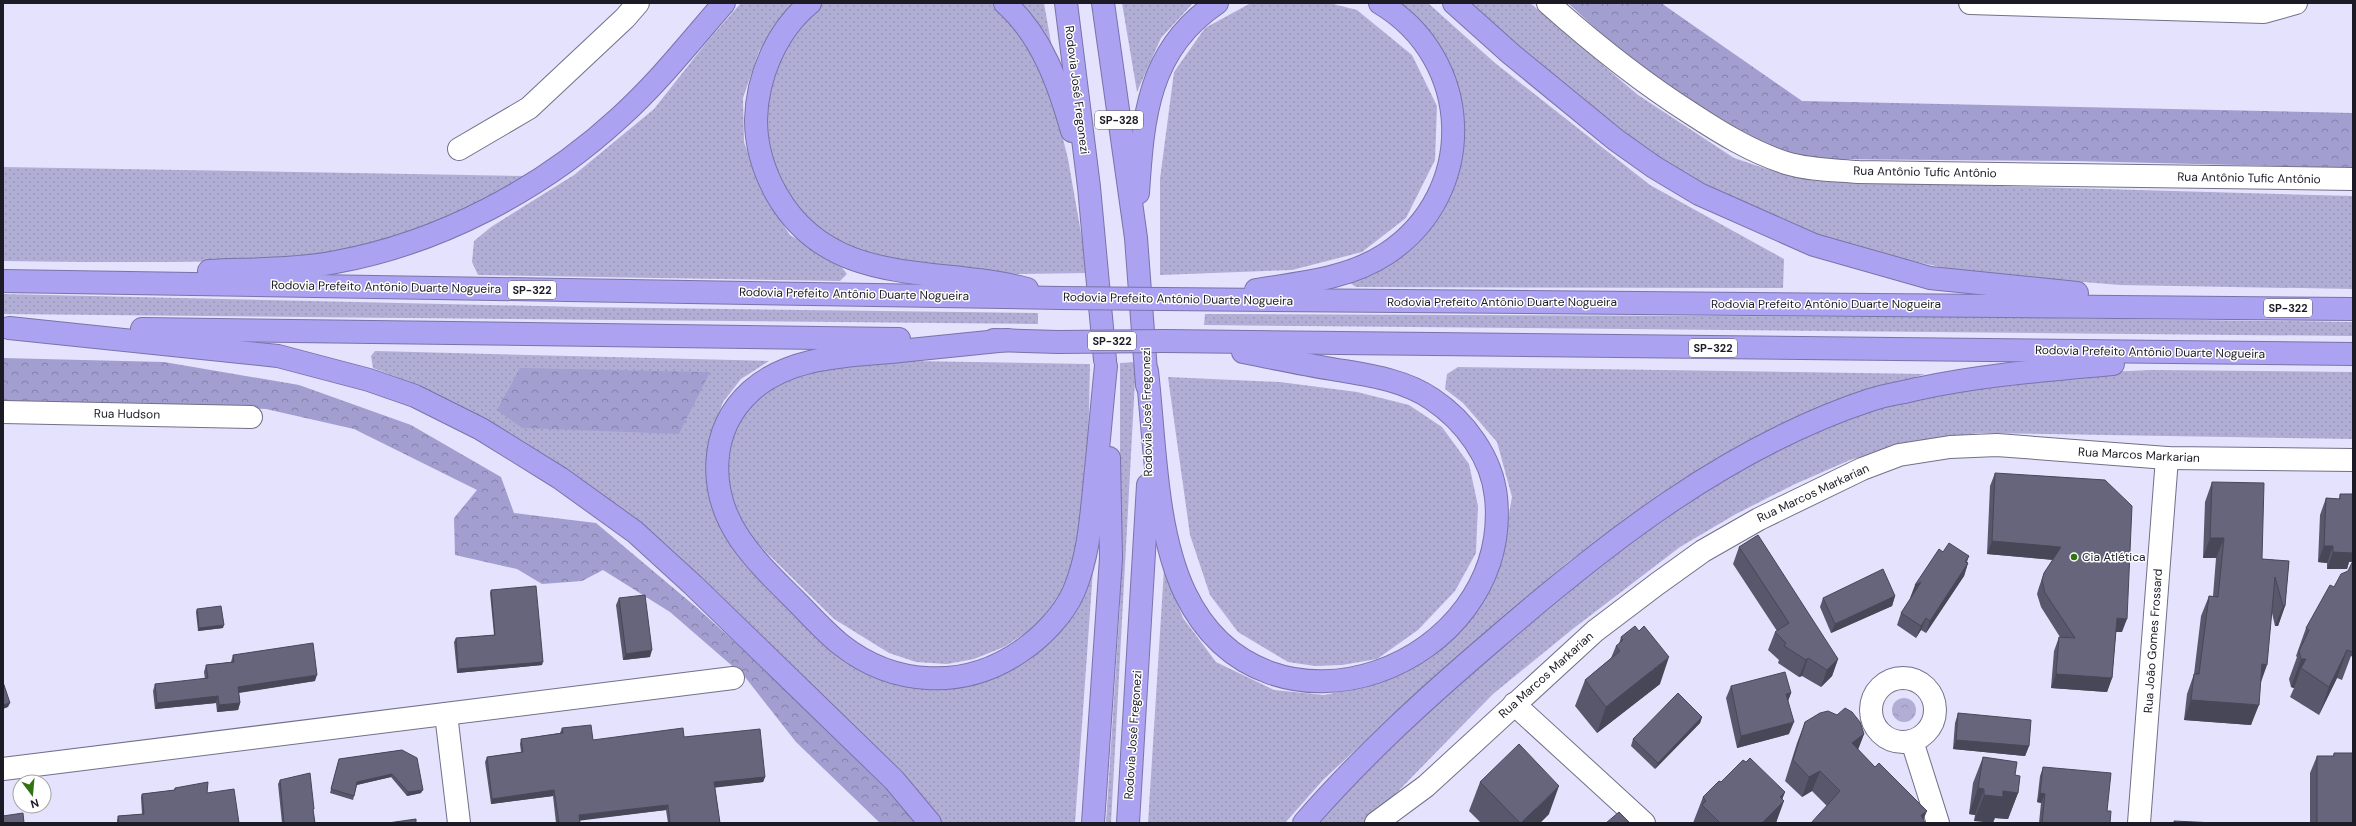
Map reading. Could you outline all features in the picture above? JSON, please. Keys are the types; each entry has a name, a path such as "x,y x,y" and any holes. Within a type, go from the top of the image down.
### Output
{"highway":[{"path":"3,282 289,267 336,262 386,250 432,234 486,210 535,183 581,150 620,118 663,75 724,3"},
{"path":"810,3 780,38 764,71 756,110 756,127 761,158 774,190 792,217 819,241 853,260 897,270 1000,282 1061,298"},
{"path":"1005,3 1026,23 1040,45 1067,114 1089,187"},
{"name":"Rodovia José Fregonezi","path":"1066,3 1089,187 1106,366 1111,558 1093,823"},
{"name":"Rodovia José Fregonezi","path":"1103,3 1136,238 1147,371 1149,498 1128,823"},
{"path":"1136,238 1144,136 1148,106 1158,74 1163,60 1178,36 1202,13 1217,3"},
{"path":"1196,300 1298,283 1352,270 1385,254 1400,244 1433,204 1448,173 1451,158 1454,124 1448,93 1436,60 1425,44 1400,18 1380,3"},
{"path":"1454,3 1510,54 1580,112 1654,167 1699,194 1814,245 1930,278 2223,307"},
{"name":"Rodovia Prefeito Antônio Duarte Nogueira","path":"3,282 1196,300 2353,309"},
{"path":"6,328 278,356 341,372 415,396 481,429 560,478 635,532 693,585 877,764 930,823"},
{"name":"Rodovia Prefeito Antônio Duarte Nogueira","path":"6,328 1008,340 1058,342 1187,341 2353,354"},
{"path":"1008,340 842,357 803,364 788,369 757,386 739,404 726,424 718,449 717,476 724,506 738,537 764,568 831,636 851,652 881,668 931,679 952,679 983,672 997,666 1026,648 1050,626 1073,593 1086,555 1106,366"},
{"path":"1147,371 1164,519 1173,561 1192,606 1201,620 1223,643 1240,657 1266,672 1303,681 1340,681 1359,678 1394,666 1430,643 1445,630 1472,598 1481,582 1494,546 1497,508 1492,476 1479,449 1459,422 1431,398 1402,384 1378,377 1187,341"},
{"path":"1304,823 1345,776 1399,724 1534,605 1610,543 1716,472 1782,437 1831,414 1873,399 1932,386 1990,376 2239,353"}],"street":[{"path":"459,149 529,108 625,18 638,3"},
{"name":"Rua Antônio Tufic Antônio","path":"1548,3 1604,53 1654,90 1713,128 1762,154 1787,163 1810,168 1858,172 2353,179"},
{"path":"1970,3 2264,12 2296,3"},
{"name":"Rua Hudson","path":"3,412 251,417"},
{"name":"Rua Marcos Markarian","path":"1376,823 1426,786 1595,631 1703,551 1759,519 1862,469 1899,455 1950,447 1997,445 2167,458 2353,460"},
{"name":"Rua João Gomes Frossard","path":"2139,823 2167,458"},
{"path":"3,769 733,678"},
{"path":"1514,704 1644,823"},
{"path":"446,714 459,823"},
{"path":"1912,741 1938,823"}],"green space":[{"path":"741,3 792,3 759,51 743,98 744,142 761,190 790,235 841,266 847,274 840,281 478,275 472,262 474,241 491,227 574,175 654,109 706,43"},
{"path":"819,3 994,3 1010,15 1025,36 1054,102 1068,159 1088,273 1017,274 952,270 896,264 832,241 807,218 791,198 772,158 767,135 765,110 770,75 801,19"},
{"path":"1020,3 1044,3 1054,60"},
{"path":"1122,3 1193,3 1161,38 1137,92"},
{"path":"1251,3 1329,3 1357,10 1412,55 1437,106 1435,160 1406,218 1362,252 1292,270 1160,275 1160,179 1174,72 1205,28"},
{"path":"1397,3 1428,3 1495,63 1650,185 1784,259 1783,288 1356,287 1350,283 1352,278 1410,250 1441,209 1460,168 1463,111 1445,59"},
{"path":"1465,3 1530,3 1638,95 1734,158 1779,173 1816,181 2353,196 2353,289 2120,285 1963,272 1858,249 1754,213 1654,159"},
{"path":"1568,3 1661,3 1802,101 2353,113 2353,168 2075,161 1819,159 1794,155 1765,145 1654,75 1607,39"},
{"path":"3,167 529,176 453,216 426,227 394,238 330,253 264,260 197,262 3,261"},
{"path":"3,294 581,307 1038,313 1038,324 3,314"},
{"path":"1205,314 1976,317 2353,322 2353,336 1204,325"},
{"path":"375,351 769,361 741,379 723,402 709,446 714,497 823,639 951,686 1077,605 1093,570 1075,823 940,823 762,642 481,420 407,381 373,368 371,356"},
{"path":"3,358 164,362 299,385 411,425 501,477 514,513 596,523 696,607 805,705 923,823 880,823 796,742 745,677 670,612 603,570 582,581 542,584 517,569 455,555 454,518 477,490 354,429 266,409 136,403 3,402"},
{"path":"851,360 1090,364 1087,500 1069,579 1055,605 1030,630 1004,647 974,659 947,664 916,662 889,653 834,619 753,539 734,507 727,473 731,441 738,420 754,400 779,381"},
{"path":"1136,362 1111,823 1106,823 1120,605 1120,363"},
{"path":"1458,367 1925,374 1829,406 1738,453 1647,505 1568,562 1407,702 1323,780 1285,823 1148,823 1164,569 1183,618 1216,662 1274,690 1324,695 1373,685 1410,668 1455,633 1478,605 1500,564 1512,497 1497,442 1463,403 1445,389 1447,374"},
{"path":"520,368 710,372 679,434 522,428 497,410"},
{"path":"2151,370 2353,372 2353,439 1980,433 1940,438 1894,447 1850,460 1793,485 1736,514 1680,547 1574,628 1493,694 1367,823 1312,823 1352,776 1615,548 1776,448 1886,405 2062,374"},
{"path":"1168,377 1280,382 1357,392 1409,405 1442,427 1469,464 1478,506 1476,553 1455,591 1418,630 1377,659 1342,665 1315,666 1288,662 1238,632 1210,595 1190,535"},
{"path":"1904,698 1913,701 1916,710 1913,719 1904,722 1895,719 1892,710 1895,701"}],"building":[{"name":"Cia Atlética","path":"1995,473 2105,480 2132,506 2127,619 2117,618 2112,678 2056,674 2059,637 2075,638 2045,593 2042,580 2044,573 2061,547 1992,541"},
{"path":"2212,482 2264,483 2262,559 2289,561 2285,606 2283,606 2275,577 2267,665 2262,664 2259,705 2191,700 2194,674 2199,674 2209,596 2218,597 2224,538 2210,538"},
{"path":"2340,494 2353,494 2353,553 2333,552 2333,546 2324,546 2326,498 2340,499"},
{"path":"1758,535 1838,659 1827,670 1808,658 1806,660 1784,646 1786,643 1775,632 1789,623 1739,547"},
{"path":"1949,543 1969,556 1965,562 1968,563 1930,621 1926,618 1921,626 1901,613 1921,582 1915,585 1939,549 1943,552"},
{"path":"2353,561 2353,652 2347,650 2329,687 2301,668 2306,659 2301,659 2299,651 2309,630 2306,628 2330,585 2334,587 2341,574 2348,571"},
{"path":"1883,569 1895,596 1835,624 1823,598"},
{"path":"536,586 543,662 458,669 456,638 495,635 491,590"},
{"path":"645,595 652,650 626,654 619,598"},
{"path":"221,606 224,625 199,628 197,609"},
{"path":"1635,626 1639,631 1644,626 1669,657 1606,707 1585,680 1620,651 1616,646 1623,640 1621,637"},
{"path":"313,643 317,675 238,687 240,703 219,705 218,696 157,703 155,684 208,678 206,665 234,662 233,655"},
{"path":"1785,672 1791,693 1786,694 1794,722 1741,736 1731,686"},
{"path":"3,682 10,703 3,705"},
{"path":"1678,693 1702,717 1658,763 1633,739"},
{"path":"1845,708 1852,712 1860,722 1864,734 1852,743 1875,767 1879,763 1927,811 1921,815 1925,823 1811,823 1840,791 1820,771 1809,777 1793,760 1805,722 1820,713 1828,711 1837,715"},
{"path":"1958,713 2031,720 2029,746 1956,740"},
{"path":"591,725 593,740 683,728 684,737 760,729 765,777 714,782 720,823 670,823 668,805 579,815 580,823 559,823 554,790 492,799 487,757 523,752 521,739 563,733 562,728"},
{"path":"1519,744 1559,786 1521,823 1480,782"},
{"path":"402,750 417,758 423,790 408,792 392,774 357,782 354,796 331,789 339,759"},
{"path":"2334,753 2353,753 2353,823 2317,823 2317,756 2334,756"},
{"path":"1983,757 2017,762 2015,775 2020,776 2018,793 2003,791 2003,797 1984,795 1984,789 1978,788"},
{"path":"1750,758 1785,792 1780,797 1784,801 1762,823 1720,823 1702,805 1706,801 1703,797 1719,781 1721,782 1743,760 1746,762"},
{"path":"2043,767 2111,773 2107,811 2111,811 2110,823 2042,823 2045,794 2040,793"},
{"path":"310,773 315,823 284,823 280,780"},
{"path":"208,782 207,793 234,789 239,823 119,823 118,816 144,814 142,794 175,790 175,788"},
{"path":"1619,812 1630,823 1606,823"},
{"path":"23,814 24,823 3,823 3,816"},
{"path":"416,819 416,823 388,823"},
{"path":"2174,821 2215,823 2174,823"}],"place":[{"name":"Cia Atlética","path":"2074,557"}]}
